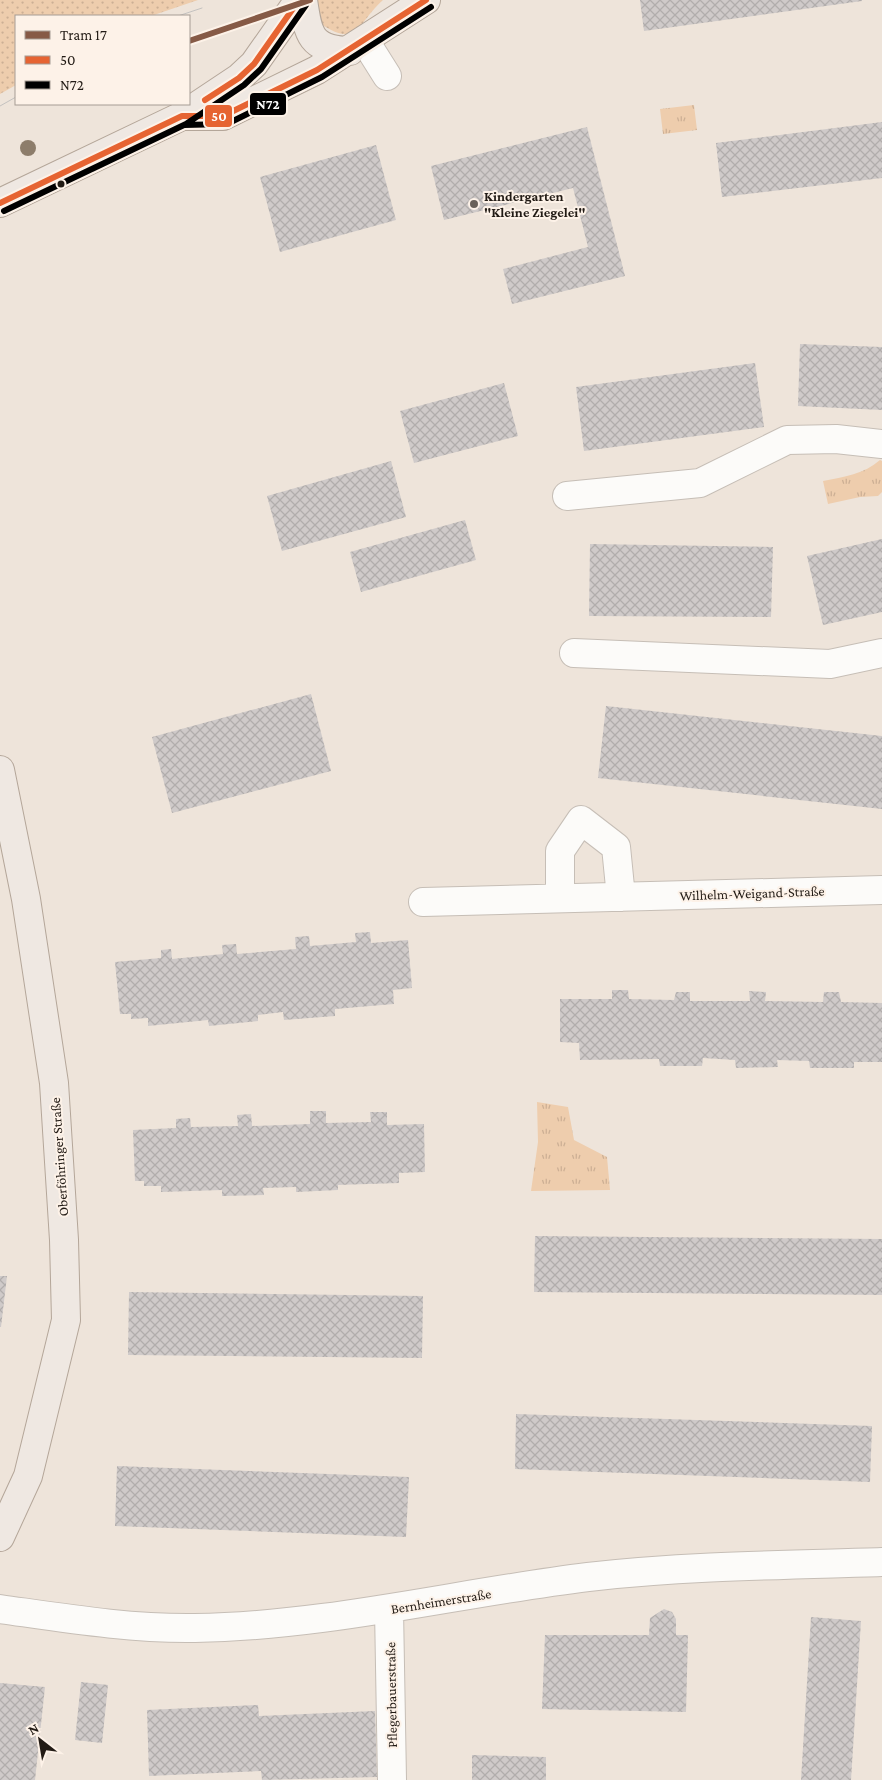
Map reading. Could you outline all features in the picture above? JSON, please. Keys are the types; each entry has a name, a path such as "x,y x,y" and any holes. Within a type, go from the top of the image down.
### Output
{"main road":[{"path":"0,203 182,116 239,78 254,64 299,0"},
{"path":"303,0 306,25 311,36 321,46 331,51 357,46"},
{"path":"182,116 223,116 317,70 426,0"},
{"name":"Oberföhringer Straße","path":"0,770 26,899 54,1083 64,1240 66,1320 28,1476 0,1537"}],"street":[{"path":"357,46 387,76"},
{"path":"568,496 700,483 787,440 836,439 882,444"},
{"path":"574,653 830,664 882,653"},
{"path":"560,898 560,851 581,820 616,847 621,897"},
{"name":"Wilhelm-Weigand-Straße","path":"423,902 882,890"},
{"name":"Bernheimerstraße","path":"0,1609 56,1617 158,1627 195,1628 301,1621 588,1577 681,1569 882,1562"},
{"name":"Pflegerbauerstraße","path":"389,1609 392,1780"}],"green space":[{"path":"0,0 198,0 154,15 15,15 15,86 0,94"},
{"path":"317,0 383,0 356,30 343,34 321,24 315,9"},
{"path":"694,105 697,130 663,134 660,109"},
{"path":"880,460 882,461 882,492 878,496 860,497 828,504 823,481 860,472"},
{"path":"537,1102 568,1107 574,1140 607,1157 610,1190 531,1191 538,1142"}],"building":[{"path":"640,0 862,0 862,1 644,31"},
{"path":"882,122 882,178 722,197 716,143"},
{"name":"Kindergarten \"Kleine Ziegelei\"","path":"587,127 625,276 512,304 503,269 588,247 573,188 444,220 431,166"},
{"path":"376,145 396,220 280,252 260,177"},
{"path":"800,344 882,347 882,410 798,406"},
{"path":"755,363 764,427 584,451 576,387"},
{"path":"504,383 518,436 414,463 400,411"},
{"path":"391,461 406,517 282,551 267,496"},
{"path":"465,520 476,560 361,592 350,552"},
{"path":"882,539 882,612 823,625 807,556"},
{"path":"590,544 773,547 771,617 589,616"},
{"path":"311,694 331,771 172,813 152,737"},
{"path":"606,706 882,736 882,809 598,778"},
{"path":"370,932 371,943 408,940 412,988 393,990 394,1004 335,1009 335,1016 284,1020 283,1012 258,1015 258,1021 209,1026 208,1020 148,1026 148,1018 131,1019 131,1014 120,1014 115,962 161,958 161,950 171,949 172,959 223,954 222,945 236,944 237,954 296,949 295,937 309,936 310,946 356,942 355,933"},
{"path":"612,990 628,990 629,999 674,1000 676,992 690,992 690,1001 750,1001 749,991 766,992 765,1001 823,1002 824,992 839,992 841,1002 882,1003 882,1062 854,1062 854,1068 810,1068 809,1061 777,1060 778,1067 736,1068 735,1060 703,1058 702,1066 660,1066 659,1059 580,1060 579,1043 560,1042 560,999 612,999"},
{"path":"310,1111 326,1111 326,1123 371,1122 370,1112 387,1112 387,1125 424,1124 425,1172 399,1173 399,1183 338,1185 338,1190 296,1192 296,1187 263,1188 264,1195 222,1196 222,1190 161,1192 161,1186 144,1186 144,1181 135,1181 133,1130 176,1128 176,1119 190,1118 191,1127 238,1126 237,1115 251,1114 252,1126 310,1124"},
{"path":"535,1236 882,1239 882,1295 534,1292"},
{"path":"0,1276 7,1276 1,1327 0,1327"},
{"path":"129,1292 423,1296 422,1358 128,1355"},
{"path":"516,1414 872,1426 870,1482 515,1469"},
{"path":"117,1466 409,1477 406,1537 115,1526"},
{"path":"664,1609 672,1612 676,1619 676,1635 688,1635 686,1712 542,1709 545,1635 649,1635 650,1618"},
{"path":"811,1617 861,1621 851,1780 801,1780"},
{"path":"81,1682 108,1685 102,1743 75,1740"},
{"path":"0,1683 45,1687 35,1780 0,1780"},
{"path":"258,1705 259,1716 375,1711 377,1777 262,1780 261,1771 149,1776 147,1710"},
{"path":"472,1755 546,1757 546,1780 472,1780"}],"tram line":[{"name":"17","path":"190,41 310,0"},
{"path":"181,15 202,8"},
{"path":"0,106 15,98"}],"transit line":[{"name":"50","path":"205,100 239,78 254,64 299,0"},
{"name":"50","path":"0,203 182,116 223,116 317,70 426,0"},
{"name":"N72","path":"4,211 186,124 244,85 261,69 306,5"},
{"name":"N72","path":"92,169 184,125 227,124 322,77 431,7"}],"place":[{"name":"Kindergarten \"Kleine Ziegelei\"","path":"474,204"}]}
